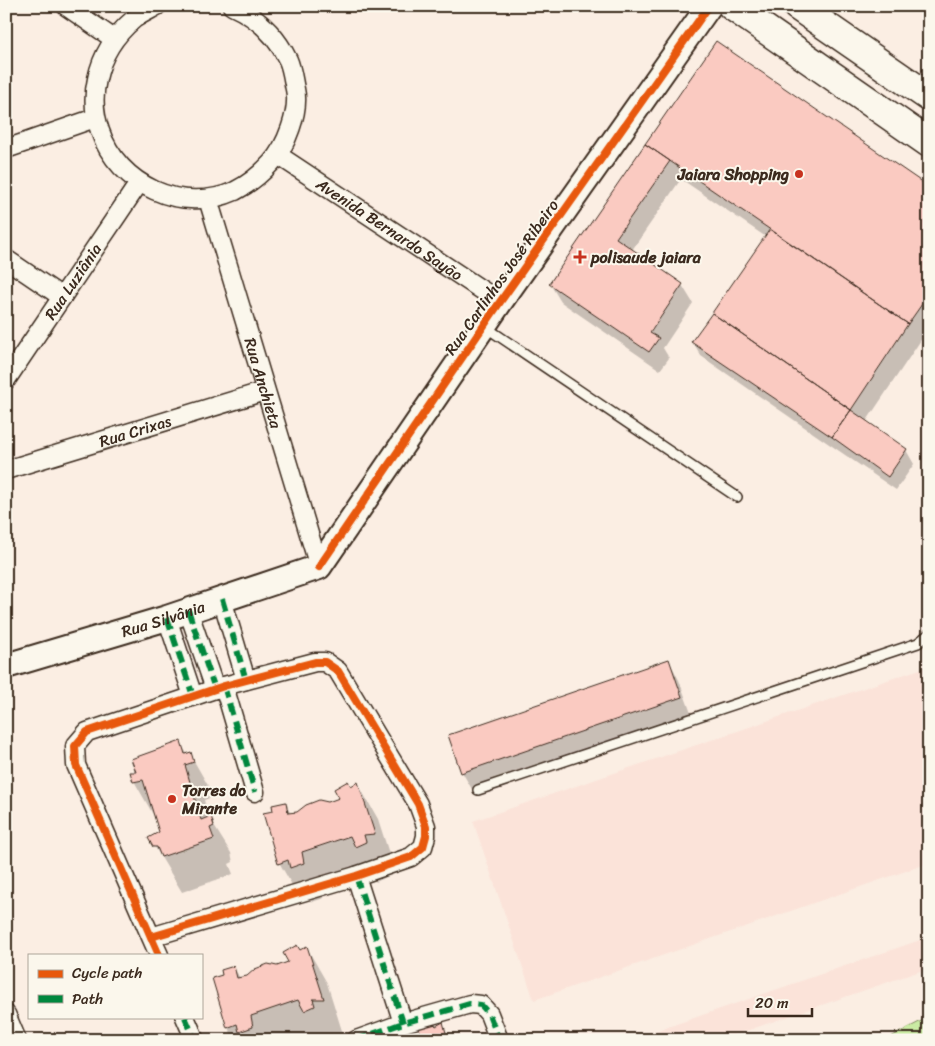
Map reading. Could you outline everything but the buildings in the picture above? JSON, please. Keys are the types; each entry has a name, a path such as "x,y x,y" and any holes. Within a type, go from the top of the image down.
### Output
{"main road":[{"path":"732,6 929,143"},
{"path":"797,6 929,97"}],"street":[{"path":"66,6 114,39"},
{"path":"157,6 135,18 114,39 100,64 94,90 95,118 104,144 119,165 139,183 160,194 184,199 208,199 235,191 259,176 278,155 292,126 296,93 288,61 272,34 243,8"},
{"name":"Rua Carlinhos José Ribeiro","path":"319,567 500,302 709,6"},
{"path":"6,149 95,118"},
{"name":"Avenida Bernardo Sayão","path":"278,155 500,302"},
{"name":"Rua Luziânia","path":"6,380 139,183"},
{"name":"Rua Anchieta","path":"208,199 319,567"},
{"path":"6,259 62,297"},
{"name":"Rua Crixas","path":"6,470 265,391"},
{"name":"Rua Silvânia","path":"6,666 177,614 319,567"},
{"path":"222,599 246,680"},
{"path":"177,614 220,687 255,792"},
{"path":"177,614 194,696"},
{"path":"151,937 356,876 412,857 423,847 426,826 418,804 338,671 325,662 315,662 220,687 87,732 75,746 76,766 151,937 159,954"},
{"path":"356,876 402,1023"},
{"path":"356,1040 402,1023 470,1004 482,1005 490,1014 499,1040"},
{"path":"6,1014 16,1040"},
{"path":"186,1018 195,1040"}],"lane":[{"path":"484,326 737,497"},
{"path":"478,790 918,644 929,634"}],"shaded area":[{"path":"929,666 929,863 534,1000 473,821"},
{"path":"929,937 929,968 720,1040 630,1040"}],"green space":[{"path":"929,1017 929,1040 885,1040"}],"marked path":[{"path":"222,599 246,680"},
{"path":"188,610 215,689"},
{"path":"167,618 193,696"},
{"path":"224,686 255,792"},
{"path":"356,876 403,1023"},
{"path":"356,1040 403,1023 470,1004 481,1005 489,1014 499,1040"},
{"path":"185,1018 195,1040"}],"cycle path":[{"path":"319,567 500,302 709,6"},
{"path":"315,662 325,662 338,671 418,804 426,826 423,847 411,857 356,876 151,937 76,765 75,746 87,732 224,686 315,662"},
{"path":"151,937 159,954"}],"place":[{"name":"Jaiara Shopping","path":"799,174"},
{"name":"polisaude jaiara","path":"580,257"},
{"name":"Torres do Mirante","path":"172,799"}]}
